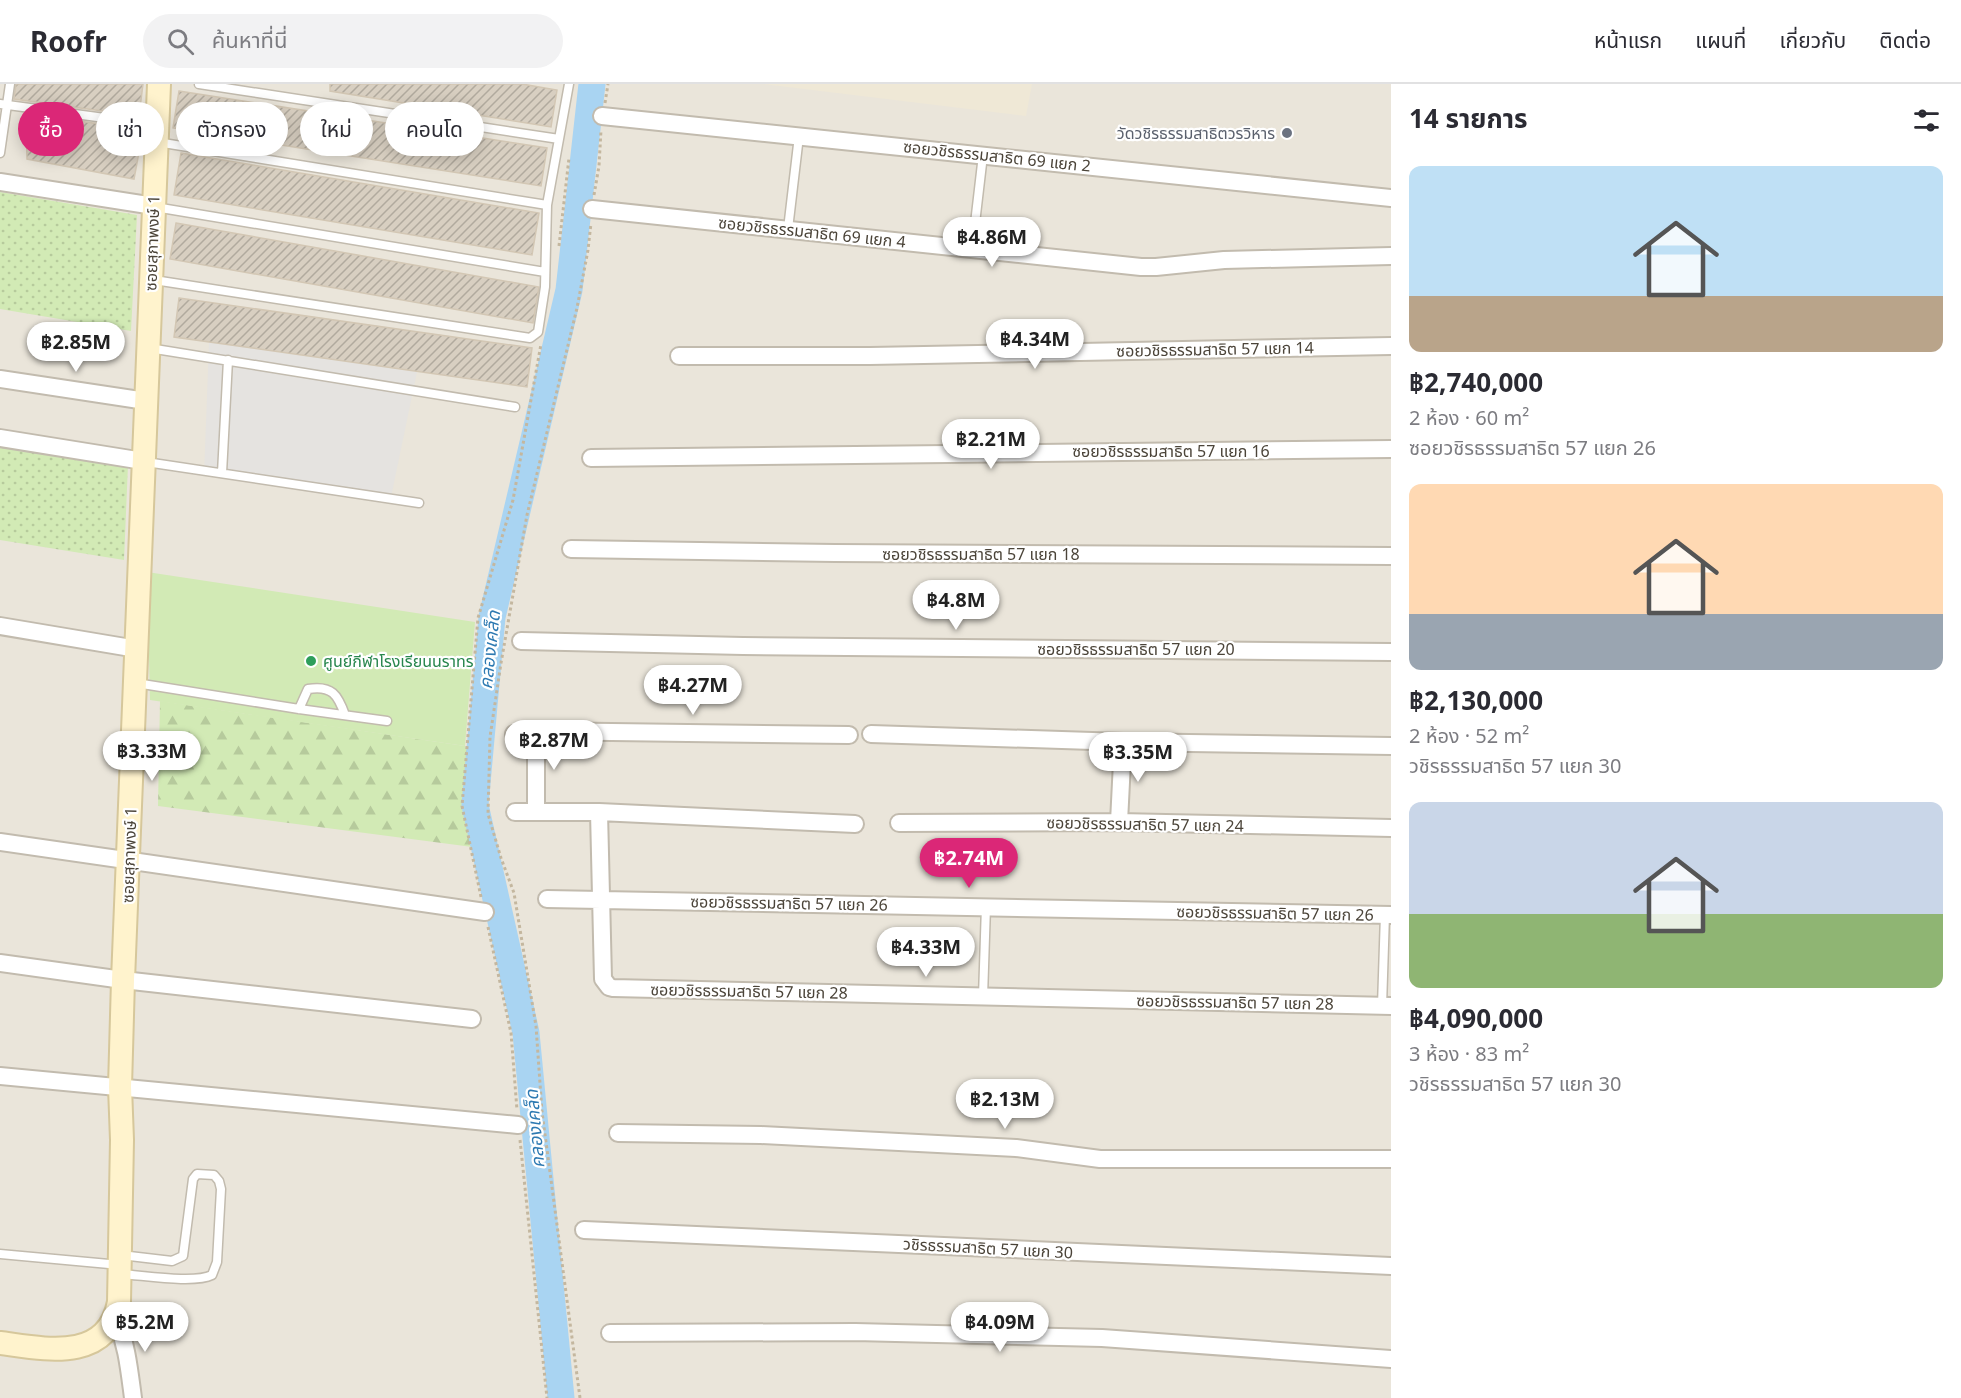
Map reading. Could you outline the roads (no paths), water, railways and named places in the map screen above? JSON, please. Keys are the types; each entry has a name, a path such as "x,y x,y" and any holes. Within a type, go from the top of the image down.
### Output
{"street":[{"name":"ซอยสุภาพงษ์ 1","path":"158,102 159,84"},
{"name":"ซอยวชิรธรรมสาธิต 69 แยก 2","path":"602,116 1391,198"},
{"name":"ซอยสุภาพงษ์ 1","path":"116,1318 120,1264 122,1140 120,1087 123,980 156,156"},
{"path":"0,182 154,206"},
{"name":"ซอยวชิรธรรมสาธิต 69 แยก 4","path":"592,209 1156,267 1224,260 1391,256"},
{"name":"ซอยวชิรธรรมสาธิต 57 แยก 14","path":"679,356 870,356 1391,346"},
{"path":"0,379 146,401"},
{"path":"0,438 143,461"},
{"name":"ซอยวชิรธรรมสาธิต 57 แยก 16","path":"591,458 1391,449"},
{"name":"ซอยวชิรธรรมสาธิต 57 แยก 18","path":"571,549 1391,556"},
{"path":"0,626 136,649"},
{"name":"ซอยวชิรธรรมสาธิต 57 แยก 20","path":"521,641 755,646 1391,652"},
{"path":"536,731 536,811"},
{"path":"514,734 536,731 849,735"},
{"path":"871,734 1123,742 1391,746"},
{"path":"1119,822 1123,742"},
{"path":"515,812 599,812 855,824"},
{"name":"ซอยวชิรธรรมสาธิต 57 แยก 28","path":"599,812 603,979 609,987 613,988 1386,1006"},
{"name":"ซอยวชิรธรรมสาธิต 57 แยก 24","path":"899,823 1119,822 1391,828"},
{"path":"0,842 485,912"},
{"name":"ซอยวชิรธรรมสาธิต 57 แยก 26","path":"547,899 1388,914"},
{"path":"0,963 123,980 472,1019"},
{"path":"0,1076 518,1125"},
{"path":"618,1133 760,1135 1016,1148 1100,1159 1391,1159"},
{"name":"วชิรธรรมสาธิต 57 แยก 30","path":"585,1230 1391,1266"},
{"path":"0,1343 58,1350 74,1348 99,1338 116,1318 125,1340 133,1398"},
{"path":"610,1333 855,1332 1102,1338 1391,1359"}],"lane":[{"path":"0,153 3,104 10,84"},
{"path":"199,84 559,139"},
{"path":"150,279 530,338 538,332 545,287 547,205 569,84"},
{"path":"3,104 96,122"},
{"path":"164,134 547,205"},
{"path":"788,230 799,136"},
{"path":"972,249 983,154"},
{"path":"154,206 545,272"},
{"path":"149,347 515,407"},
{"path":"222,473 228,360"},
{"path":"143,461 418,503"},
{"path":"136,683 387,721"},
{"path":"299,709 308,690 319,688 333,693 340,700 345,715"},
{"path":"983,997 986,906"},
{"path":"1386,1006 1388,914"},
{"path":"0,1254 120,1264 192,1279 206,1278 212,1275 217,1262 221,1189 214,1175 197,1174 192,1179 183,1256 172,1261 120,1264"}],"waterway":[{"name":"คลองเคล็ด","path":"561,1398 526,1033 475,805 492,617 569,290 592,84"}],"place":[{"name":"วัดวชิรธรรมสาธิตวรวิหาร","path":"1287,133"},
{"name":"ศูนย์กีฬาโรงเรียนนราทร","path":"311,661"}]}
